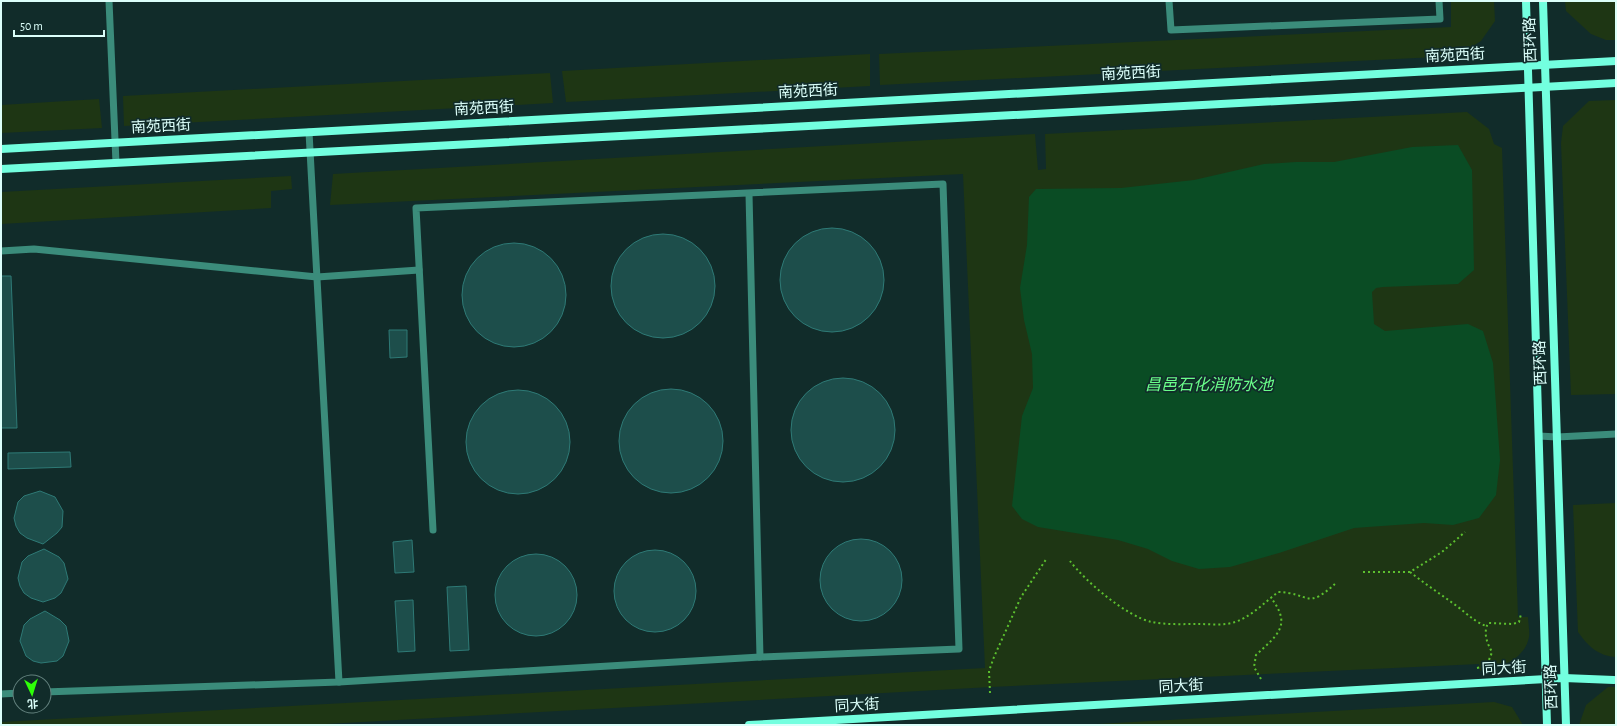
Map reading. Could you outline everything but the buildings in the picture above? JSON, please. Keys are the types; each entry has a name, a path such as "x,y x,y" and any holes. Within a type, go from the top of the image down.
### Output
{"main road":[{"name":"西环路","path":"1526,1 1547,725"},
{"name":"西环路","path":"1543,1 1566,725"},
{"name":"南苑西街","path":"1,148 1616,61"},
{"path":"1,169 1616,83"},
{"name":"同大街","path":"749,725 1564,678 1614,680"}],"lane":[{"path":"109,1 116,163"},
{"path":"1169,1 1171,30 1440,19 1439,1"},
{"path":"309,132 339,682"},
{"path":"52,692 339,682 760,657 959,649 943,184 416,208 433,530"},
{"path":"749,194 760,657"},
{"path":"1,251 34,249 317,277 419,270"},
{"path":"1539,436 1557,437 1616,434"},
{"path":"1,694 12,693"}],"path":[{"path":"1363,572 1410,572 1442,552 1465,532"},
{"path":"990,693 989,671 994,657 1021,597 1047,558"},
{"path":"1070,561 1075,568 1109,599 1140,618 1153,622 1178,624 1233,623 1251,614 1278,592 1287,592 1308,599 1315,598 1321,596 1337,582"},
{"path":"1410,572 1432,590 1459,608 1472,620 1486,626"},
{"path":"1261,679 1254,667 1256,655 1277,635 1282,623 1280,613 1271,597"},
{"path":"1486,626 1488,623 1513,624 1519,622 1521,614"},
{"path":"1477,668 1483,667 1486,664 1492,652 1486,637 1486,626"}],"shaded area":[{"path":"1451,1 1494,1 1495,21 1481,41 1456,56 880,85 879,54 1451,27"},
{"path":"1565,1 1615,1 1616,40 1606,40 1591,34 1566,11"},
{"path":"870,54 870,86 566,102 562,71"},
{"path":"550,73 553,103 124,126 123,96"},
{"path":"99,99 102,128 1,133 1,105"},
{"path":"1616,100 1616,394 1571,395 1561,143 1563,126 1589,101"},
{"path":"1467,112 1489,129 1494,144 1502,148 1518,617 1528,617 1529,632 1527,645 1517,657 1496,668 1480,671 1479,664 991,687 308,725 1,725 1,722 985,668 963,174 330,205 333,174 1035,134 1038,170 1046,169 1045,134"},
{"path":"291,176 292,189 271,191 271,208 1,224 1,192"},
{"path":"1616,503 1616,657 1604,655 1594,649 1578,632 1573,505"},
{"path":"1608,687 1616,687 1616,725 1579,725 1586,705"},
{"path":"1494,702 1512,707 1523,725 1079,725"}],"water":[{"name":"昌邑石化消防水池","path":"1458,145 1472,170 1474,270 1458,284 1383,287 1376,288 1372,292 1374,324 1385,331 1468,324 1483,331 1493,363 1500,460 1496,495 1479,518 1453,525 1424,523 1354,528 1279,553 1230,567 1199,569 1172,561 1148,549 1118,540 1038,527 1022,519 1012,506 1022,416 1033,388 1032,354 1024,320 1020,288 1027,245 1029,197 1036,189 1121,188 1194,180 1264,164 1334,162 1412,147"}]}
